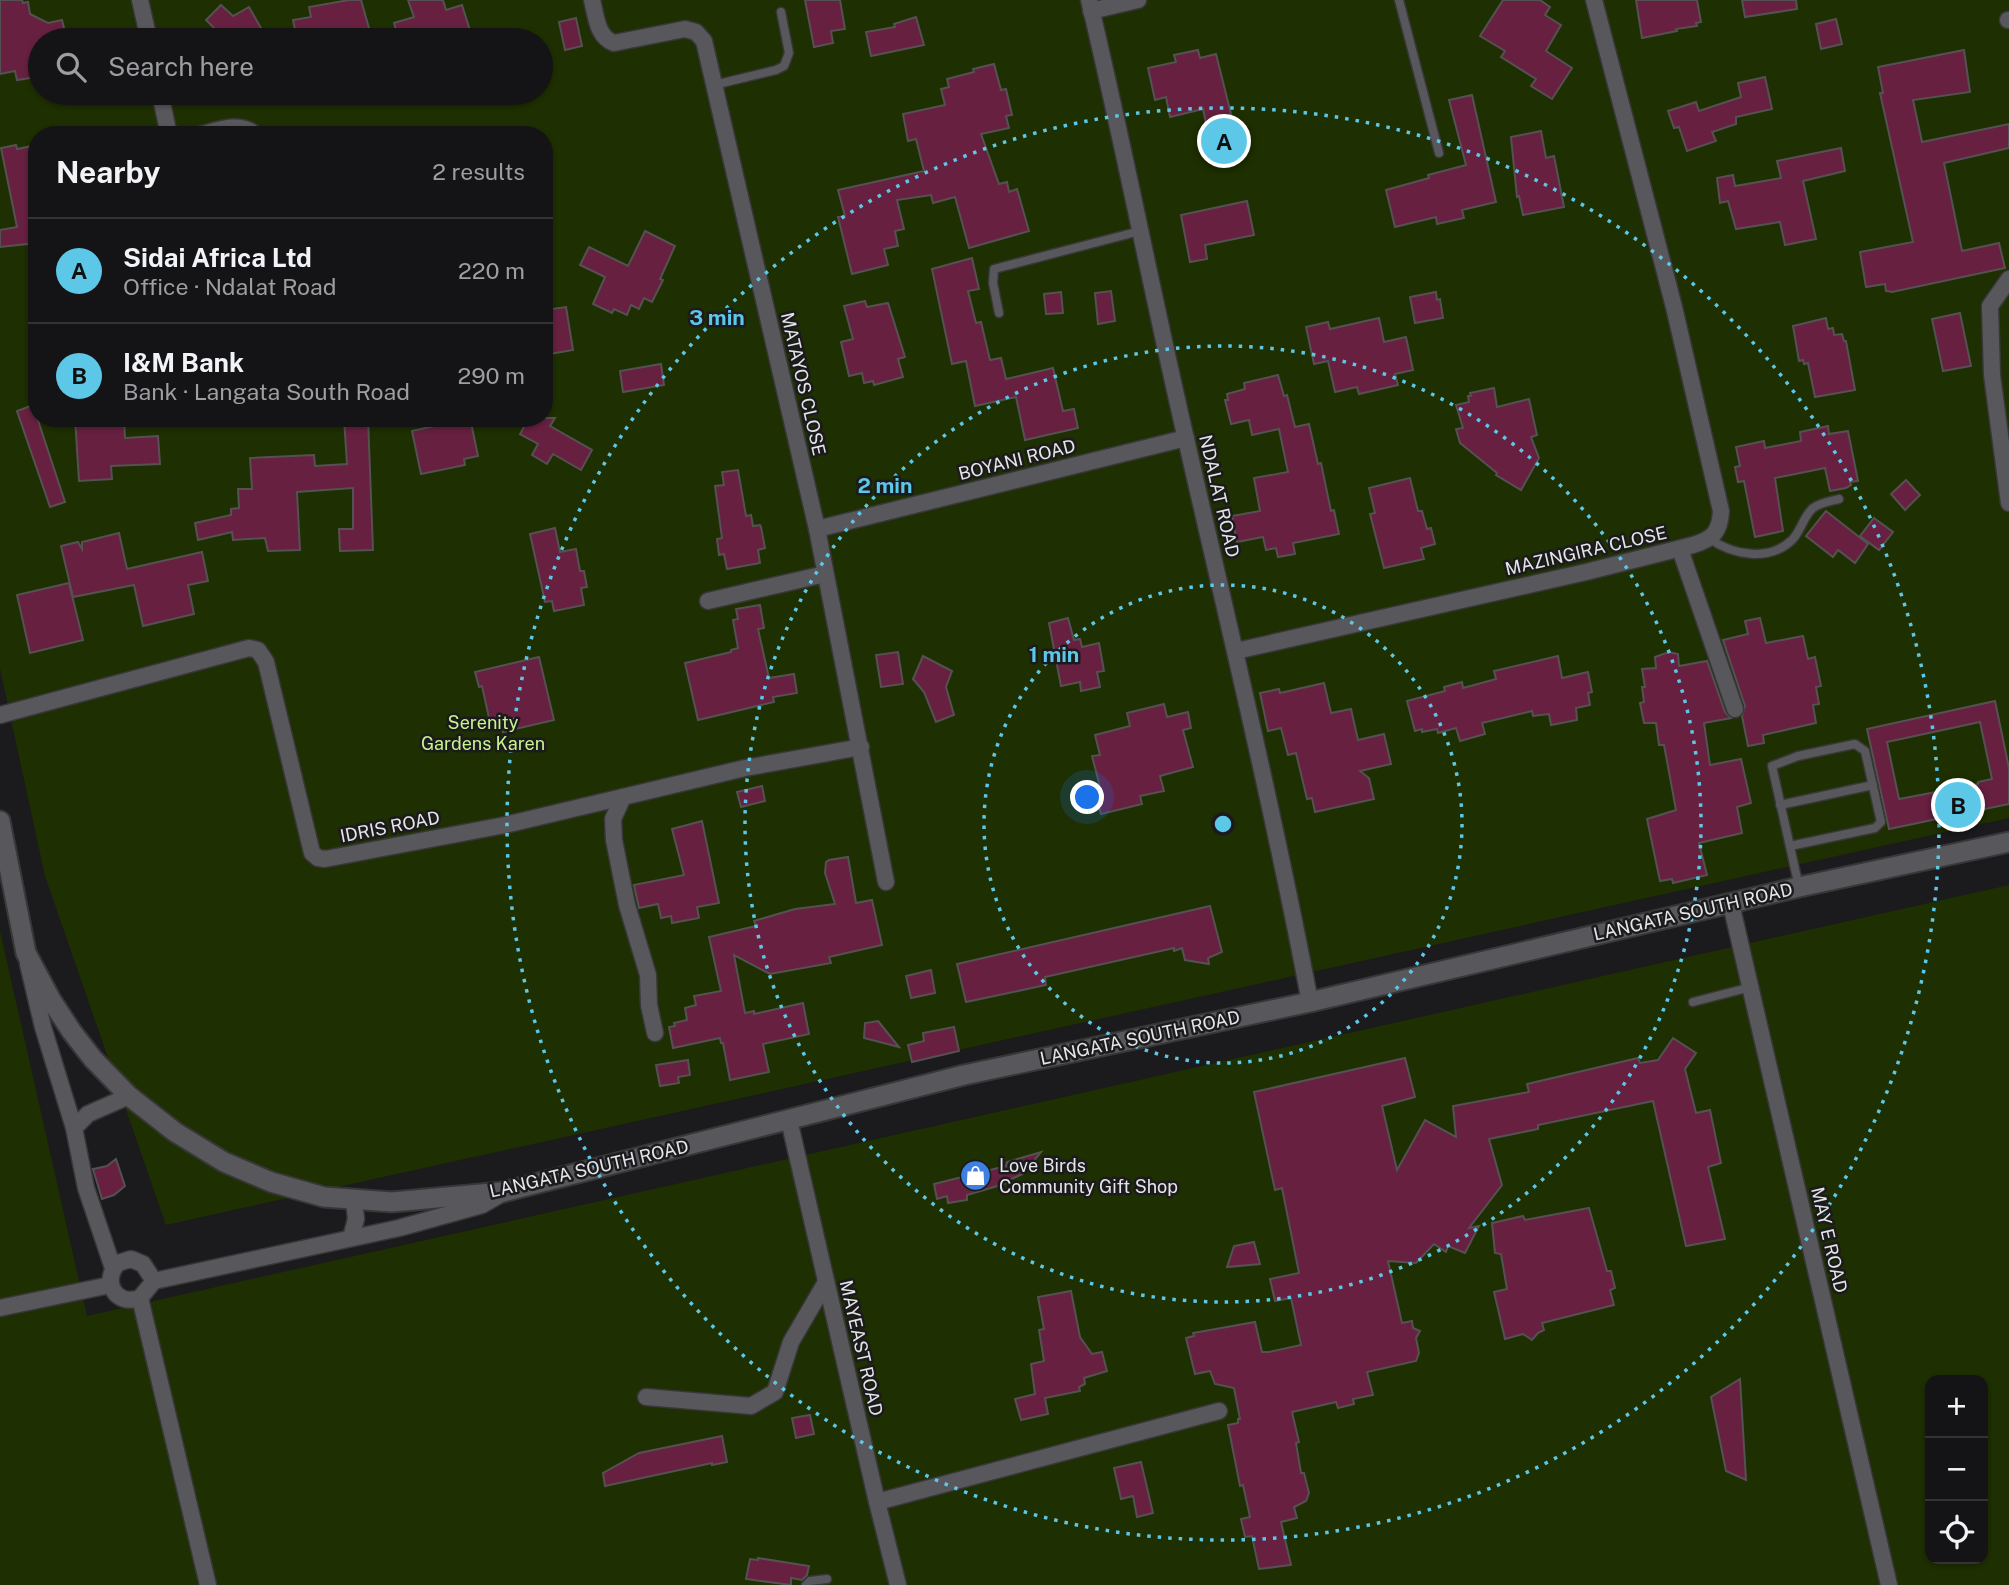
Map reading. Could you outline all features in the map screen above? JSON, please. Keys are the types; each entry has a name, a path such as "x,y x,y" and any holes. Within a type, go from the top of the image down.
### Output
{"street":[{"path":"140,0 146,28"},
{"name":"MATAYOS CLOSE","path":"592,0 599,29 606,40 614,43 685,29 696,32 704,41 817,529 886,882"},
{"path":"1090,5 1138,0"},
{"path":"1594,0 1615,72 1674,307 1721,511 1719,528 1710,539"},
{"name":"NDALAT ROAD","path":"1090,5 1236,651 1310,1002"},
{"path":"163,105 167,126"},
{"path":"2009,279 1990,306 1992,375 2009,503"},
{"name":"BOYANI ROAD","path":"817,529 1186,438"},
{"name":"MAZINGIRA CLOSE","path":"1236,651 1680,549 1710,539"},
{"path":"1680,549 1735,709"},
{"path":"708,601 825,574"},
{"name":"IDRIS ROAD","path":"0,715 249,648 258,650 266,662 312,853 325,859 505,825 745,768 861,747"},
{"path":"623,797 613,819 614,840 627,905 648,975 649,1005 655,1033"},
{"name":"LANGATA SOUTH ROAD","path":"0,821 26,953 72,1032 93,1059 129,1096 175,1132 224,1162 271,1182 324,1197 392,1202 503,1192 964,1075 1310,1002 1799,887 2009,842"},
{"name":"MAY E ROAD","path":"1731,904 1889,1585"},
{"path":"26,953 39,1016 74,1128 86,1188 113,1268"},
{"path":"74,1128 89,1114 129,1096"},
{"name":"MAYEAST ROAD","path":"789,1120 898,1585"},
{"path":"153,1282 148,1269 138,1260 124,1260 113,1268 110,1274 110,1285 115,1294 120,1298 134,1300 140,1298 153,1282 399,1228 482,1205 503,1192"},
{"path":"351,1238 356,1219 354,1201"},
{"path":"646,1397 751,1406 775,1392 791,1342 826,1282"},
{"path":"0,1308 110,1285"},
{"path":"140,1298 208,1585"},
{"path":"877,1502 1219,1411"}],"lane":[{"path":"1399,0 1439,153"},
{"path":"714,85 784,66 789,52 781,12"},
{"path":"999,313 992,275 994,269 1140,231"},
{"path":"1710,539 1724,549 1740,553 1769,552 1792,541 1815,506 1839,499"},
{"path":"1790,846 1875,828 1881,822 1865,751 1855,744 1798,756 1772,766 1799,887"},
{"path":"1780,805 1873,785"},
{"path":"1693,1002 1751,987"},
{"path":"806,1585 810,1581 827,1579"}],"green space":[{"name":"Serenity Gardens Karen","path":"0,0 2009,0 2009,818 166,1225 45,876 0,669"},
{"path":"2009,885 2009,1585 0,1585 0,931 87,1316"}],"building":[{"path":"0,0 28,2 30,14 48,23 62,20 64,28 28,28 28,78 17,80 15,71 0,74"},
{"path":"361,0 369,28 295,28 293,20 311,17 309,7"},
{"path":"408,0 443,0 446,10 462,5 469,28 395,28 394,23 414,17"},
{"path":"805,0 840,0 845,29 831,31 833,43 814,47"},
{"path":"1503,0 1540,0 1550,7 1545,15 1561,25 1546,51 1572,68 1552,99 1531,86 1536,79 1501,57 1505,51 1480,36"},
{"path":"1636,0 1697,0 1701,22 1696,23 1697,26 1642,38"},
{"path":"1742,0 1796,0 1797,9 1745,17"},
{"path":"221,5 233,16 249,7 261,28 214,28 206,20"},
{"path":"916,17 924,45 871,56 866,32 895,27 894,24"},
{"path":"576,18 582,46 565,50 559,22"},
{"path":"1836,19 1842,44 1821,49 1816,24"},
{"path":"1198,50 1200,58 1216,54 1233,122 1207,128 1203,109 1170,117 1166,97 1155,100 1148,68 1176,62 1174,55"},
{"path":"1964,50 1970,92 1913,100 1922,142 2009,124 2009,148 1944,163 1962,251 1999,243 2005,268 1892,292 1886,291 1885,284 1866,287 1860,252 1913,242 1880,93 1883,93 1878,67"},
{"path":"994,64 1001,90 1006,89 1012,115 1006,116 1009,128 981,134 999,184 1007,182 1009,192 1017,189 1029,231 969,248 955,197 933,203 931,195 897,200 904,229 895,231 898,246 884,249 888,265 852,274 838,217 845,216 838,190 924,171 916,139 908,141 903,114 945,105 941,89 949,87 947,79"},
{"path":"1765,77 1772,109 1736,117 1736,124 1712,132 1716,141 1687,151 1679,127 1674,128 1668,111 1696,102 1699,111 1741,97 1738,83"},
{"path":"1472,95 1496,202 1462,210 1464,218 1437,224 1436,217 1395,227 1386,190 1466,165 1449,100"},
{"path":"1541,131 1546,158 1554,156 1564,207 1523,215 1519,196 1517,197 1511,137"},
{"path":"16,145 17,149 28,147 28,244 0,247 0,230 17,227 1,148"},
{"path":"1841,148 1845,171 1803,181 1816,239 1785,245 1780,222 1736,229 1728,201 1720,203 1717,178 1733,175 1735,186 1781,178 1777,161"},
{"path":"1247,201 1254,235 1205,245 1207,259 1190,262 1181,215"},
{"path":"645,231 675,246 652,302 644,298 639,309 631,305 627,315 614,309 612,313 593,304 605,277 580,265 589,247 628,266"},
{"path":"972,258 979,289 968,291 976,323 981,322 990,360 1001,358 1006,379 1053,368 1063,411 1074,409 1078,428 1025,440 1016,397 975,406 966,361 952,364 932,269"},
{"path":"1111,291 1115,321 1098,324 1095,293"},
{"path":"1061,292 1063,313 1046,314 1044,294"},
{"path":"1436,292 1443,318 1415,323 1410,297"},
{"path":"865,301 867,307 888,303 905,357 898,359 903,377 874,385 873,381 864,383 862,373 849,376 841,342 853,339 844,306"},
{"path":"566,307 573,350 553,353 553,309"},
{"path":"1960,313 1971,366 1943,371 1932,319"},
{"path":"1379,318 1384,342 1406,337 1413,370 1395,374 1398,385 1359,394 1357,387 1335,392 1328,361 1314,364 1306,327 1328,322 1330,329"},
{"path":"1826,318 1828,329 1833,328 1834,335 1842,334 1846,341 1855,390 1815,397 1808,363 1799,361 1793,326"},
{"path":"661,364 664,385 623,392 620,371"},
{"path":"1278,375 1284,396 1287,395 1295,427 1309,424 1339,534 1293,543 1295,554 1278,557 1276,548 1266,550 1263,537 1237,542 1232,516 1260,511 1254,478 1288,472 1279,429 1252,435 1249,420 1231,424 1225,400 1228,400 1227,394 1245,389 1244,383"},
{"path":"1494,388 1497,407 1529,399 1537,435 1531,437 1539,458 1521,490 1496,475 1497,473 1460,443 1456,429 1463,428 1456,405 1469,402 1470,393"},
{"path":"28,407 28,427 40,427 65,502 50,507 17,411"},
{"path":"1828,426 1829,434 1848,431 1858,481 1850,482 1851,485 1846,488 1830,491 1825,468 1775,478 1783,531 1755,537 1744,481 1738,482 1735,467 1740,466 1736,447 1764,441 1765,448 1801,441 1800,432"},
{"path":"76,427 124,427 125,438 158,436 160,464 111,466 112,479 79,481"},
{"path":"345,427 368,427 373,550 340,551 339,529 353,529 353,488 297,492 300,550 268,551 265,538 233,540 232,532 198,540 195,523 231,515 231,509 239,508 238,489 252,489 250,458 314,455 315,466 347,464"},
{"path":"430,427 472,427 478,456 464,459 465,465 421,474 412,431"},
{"path":"524,427 552,427 592,450 581,470 553,454 547,464 532,455 538,444 520,434"},
{"path":"738,470 746,516 751,515 753,526 760,525 765,548 758,550 760,563 727,569 724,554 719,555 717,539 722,538 715,486 724,485 722,472"},
{"path":"1410,478 1418,511 1422,511 1427,529 1431,528 1435,544 1421,548 1424,559 1384,568 1370,514 1375,513 1369,488"},
{"path":"1906,480 1920,495 1905,510 1891,494"},
{"path":"1826,511 1868,544 1855,563 1838,550 1833,557 1806,536"},
{"path":"1874,518 1893,532 1879,550 1860,536"},
{"path":"555,528 560,552 576,549 580,571 584,571 587,587 581,588 584,605 554,611 552,601 545,602 530,534"},
{"path":"119,533 127,569 202,552 208,581 188,585 194,614 143,626 134,585 73,597 61,546 78,542 82,549 82,542"},
{"path":"69,583 83,640 30,653 17,595"},
{"path":"760,605 764,628 758,629 769,678 794,674 797,693 773,697 774,702 698,720 685,663 738,648 733,620 738,619 736,609"},
{"path":"1068,618 1074,640 1080,639 1082,647 1099,643 1104,671 1097,672 1100,687 1081,691 1080,682 1061,686 1049,623"},
{"path":"1760,618 1766,643 1803,636 1808,659 1815,657 1821,686 1816,687 1819,704 1813,705 1816,723 1763,735 1764,743 1748,746 1742,716 1745,706 1723,640 1748,634 1745,621"},
{"path":"898,652 903,684 881,687 876,655"},
{"path":"1669,652 1678,654 1679,666 1707,661 1725,712 1731,718 1704,723 1710,765 1741,759 1751,803 1737,807 1742,833 1699,843 1707,875 1673,883 1672,879 1660,881 1647,819 1676,810 1664,745 1659,745 1656,723 1644,723 1640,703 1644,702 1642,687 1645,687 1642,669 1656,668 1655,657"},
{"path":"923,656 952,671 946,687 954,715 936,722 924,692 913,679"},
{"path":"1558,656 1562,678 1588,672 1592,692 1588,693 1590,705 1576,708 1577,720 1551,725 1549,714 1533,716 1532,711 1482,723 1485,734 1460,741 1456,728 1438,733 1437,729 1415,731 1407,701 1445,691 1444,687 1462,682 1463,688 1496,679 1494,671"},
{"path":"539,657 554,720 503,732 501,725 491,727 482,686 479,687 475,672"},
{"path":"1324,683 1331,713 1351,709 1358,740 1384,734 1391,764 1360,771 1369,778 1374,799 1315,812 1312,798 1307,799 1296,753 1288,755 1281,728 1268,731 1260,693 1279,689 1280,693"},
{"path":"1995,701 2009,768 2009,804 1889,829 1867,729","holes":["1980,722 1992,779 1899,799 1887,742"]},
{"path":"1164,704 1167,717 1188,712 1191,728 1183,730 1193,767 1160,776 1164,791 1140,796 1142,804 1101,814 1094,789 1100,787 1092,756 1100,755 1095,735 1130,726 1127,713"},
{"path":"762,786 765,801 741,807 737,792"},
{"path":"702,821 719,903 697,907 699,918 672,923 671,916 661,918 658,904 639,908 634,885 684,875 672,829"},
{"path":"848,857 856,903 872,900 882,945 829,957 831,963 770,974 734,955 745,1013 754,1011 754,1014 803,1003 809,1034 763,1044 769,1072 730,1080 720,1038 673,1048 669,1027 687,1020 685,1008 696,1005 694,996 721,991 709,937 756,926 754,921 795,909 835,904 825,873 826,862"},
{"path":"1210,906 1222,952 1208,958 1209,964 1185,960 1182,948 1174,951 1174,948 1045,977 1046,985 966,1002 957,964"},
{"path":"931,970 935,993 911,998 906,976"},
{"path":"878,1021 899,1047 864,1038 865,1023"},
{"path":"954,1027 959,1051 912,1062 908,1045 924,1041 923,1033"},
{"path":"1673,1038 1696,1053 1685,1069 1696,1113 1710,1110 1721,1163 1708,1167 1725,1239 1686,1246 1653,1101 1538,1125 1538,1129 1489,1139 1502,1185 1469,1228 1479,1226 1465,1253 1448,1246 1446,1252 1434,1244 1416,1263 1388,1261 1402,1323 1412,1321 1413,1328 1420,1331 1416,1338 1419,1353 1416,1361 1367,1372 1373,1395 1353,1399 1354,1404 1338,1408 1336,1402 1292,1412 1299,1442 1296,1443 1301,1473 1304,1473 1309,1493 1306,1501 1294,1507 1297,1518 1281,1522 1291,1565 1259,1569 1252,1536 1245,1537 1241,1519 1250,1517 1243,1485 1240,1486 1228,1425 1238,1423 1240,1419 1234,1388 1215,1384 1210,1371 1195,1374 1186,1338 1194,1336 1193,1333 1255,1322 1262,1352 1301,1345 1291,1298 1275,1301 1270,1279 1299,1273 1282,1188 1275,1190 1254,1092 1405,1058 1415,1097 1382,1106 1397,1170 1425,1120 1456,1137 1453,1106 1529,1092 1527,1084 1638,1058 1640,1063 1658,1060"},
{"path":"688,1060 690,1075 678,1077 679,1083 660,1086 656,1065"},
{"path":"1041,1152 1023,1174 1011,1179 1011,1182 967,1195 967,1200 948,1203 947,1196 937,1199 934,1184 1006,1166 1007,1162"},
{"path":"116,1159 125,1186 114,1195 102,1199 93,1169 107,1166"},
{"path":"1589,1208 1607,1271 1611,1271 1615,1288 1610,1290 1614,1305 1542,1323 1544,1330 1532,1340 1523,1334 1505,1339 1494,1292 1507,1289 1501,1254 1495,1253 1492,1223 1523,1216 1525,1220"},
{"path":"1254,1242 1260,1264 1227,1267 1234,1246"},
{"path":"1071,1291 1080,1337 1092,1354 1102,1352 1107,1371 1084,1378 1085,1384 1079,1387 1080,1391 1045,1398 1048,1414 1021,1420 1015,1399 1035,1394 1031,1364 1044,1361 1039,1330 1044,1329 1038,1297"},
{"path":"1740,1379 1746,1480 1726,1471 1711,1397"},
{"path":"810,1415 814,1434 796,1438 792,1418"},
{"path":"722,1436 727,1462 605,1486 603,1473 639,1453"},
{"path":"1141,1462 1153,1513 1137,1517 1133,1496 1121,1499 1114,1468"},
{"path":"750,1559 809,1566 807,1575 802,1580 791,1578 791,1585 746,1579"}],"place":[{"name":"Sidai Africa Ltd","path":"1224,141"},
{"name":"I&M Bank","path":"1958,805"},
{"name":"Love Birds Community Gift Shop","path":"976,1176"}]}
